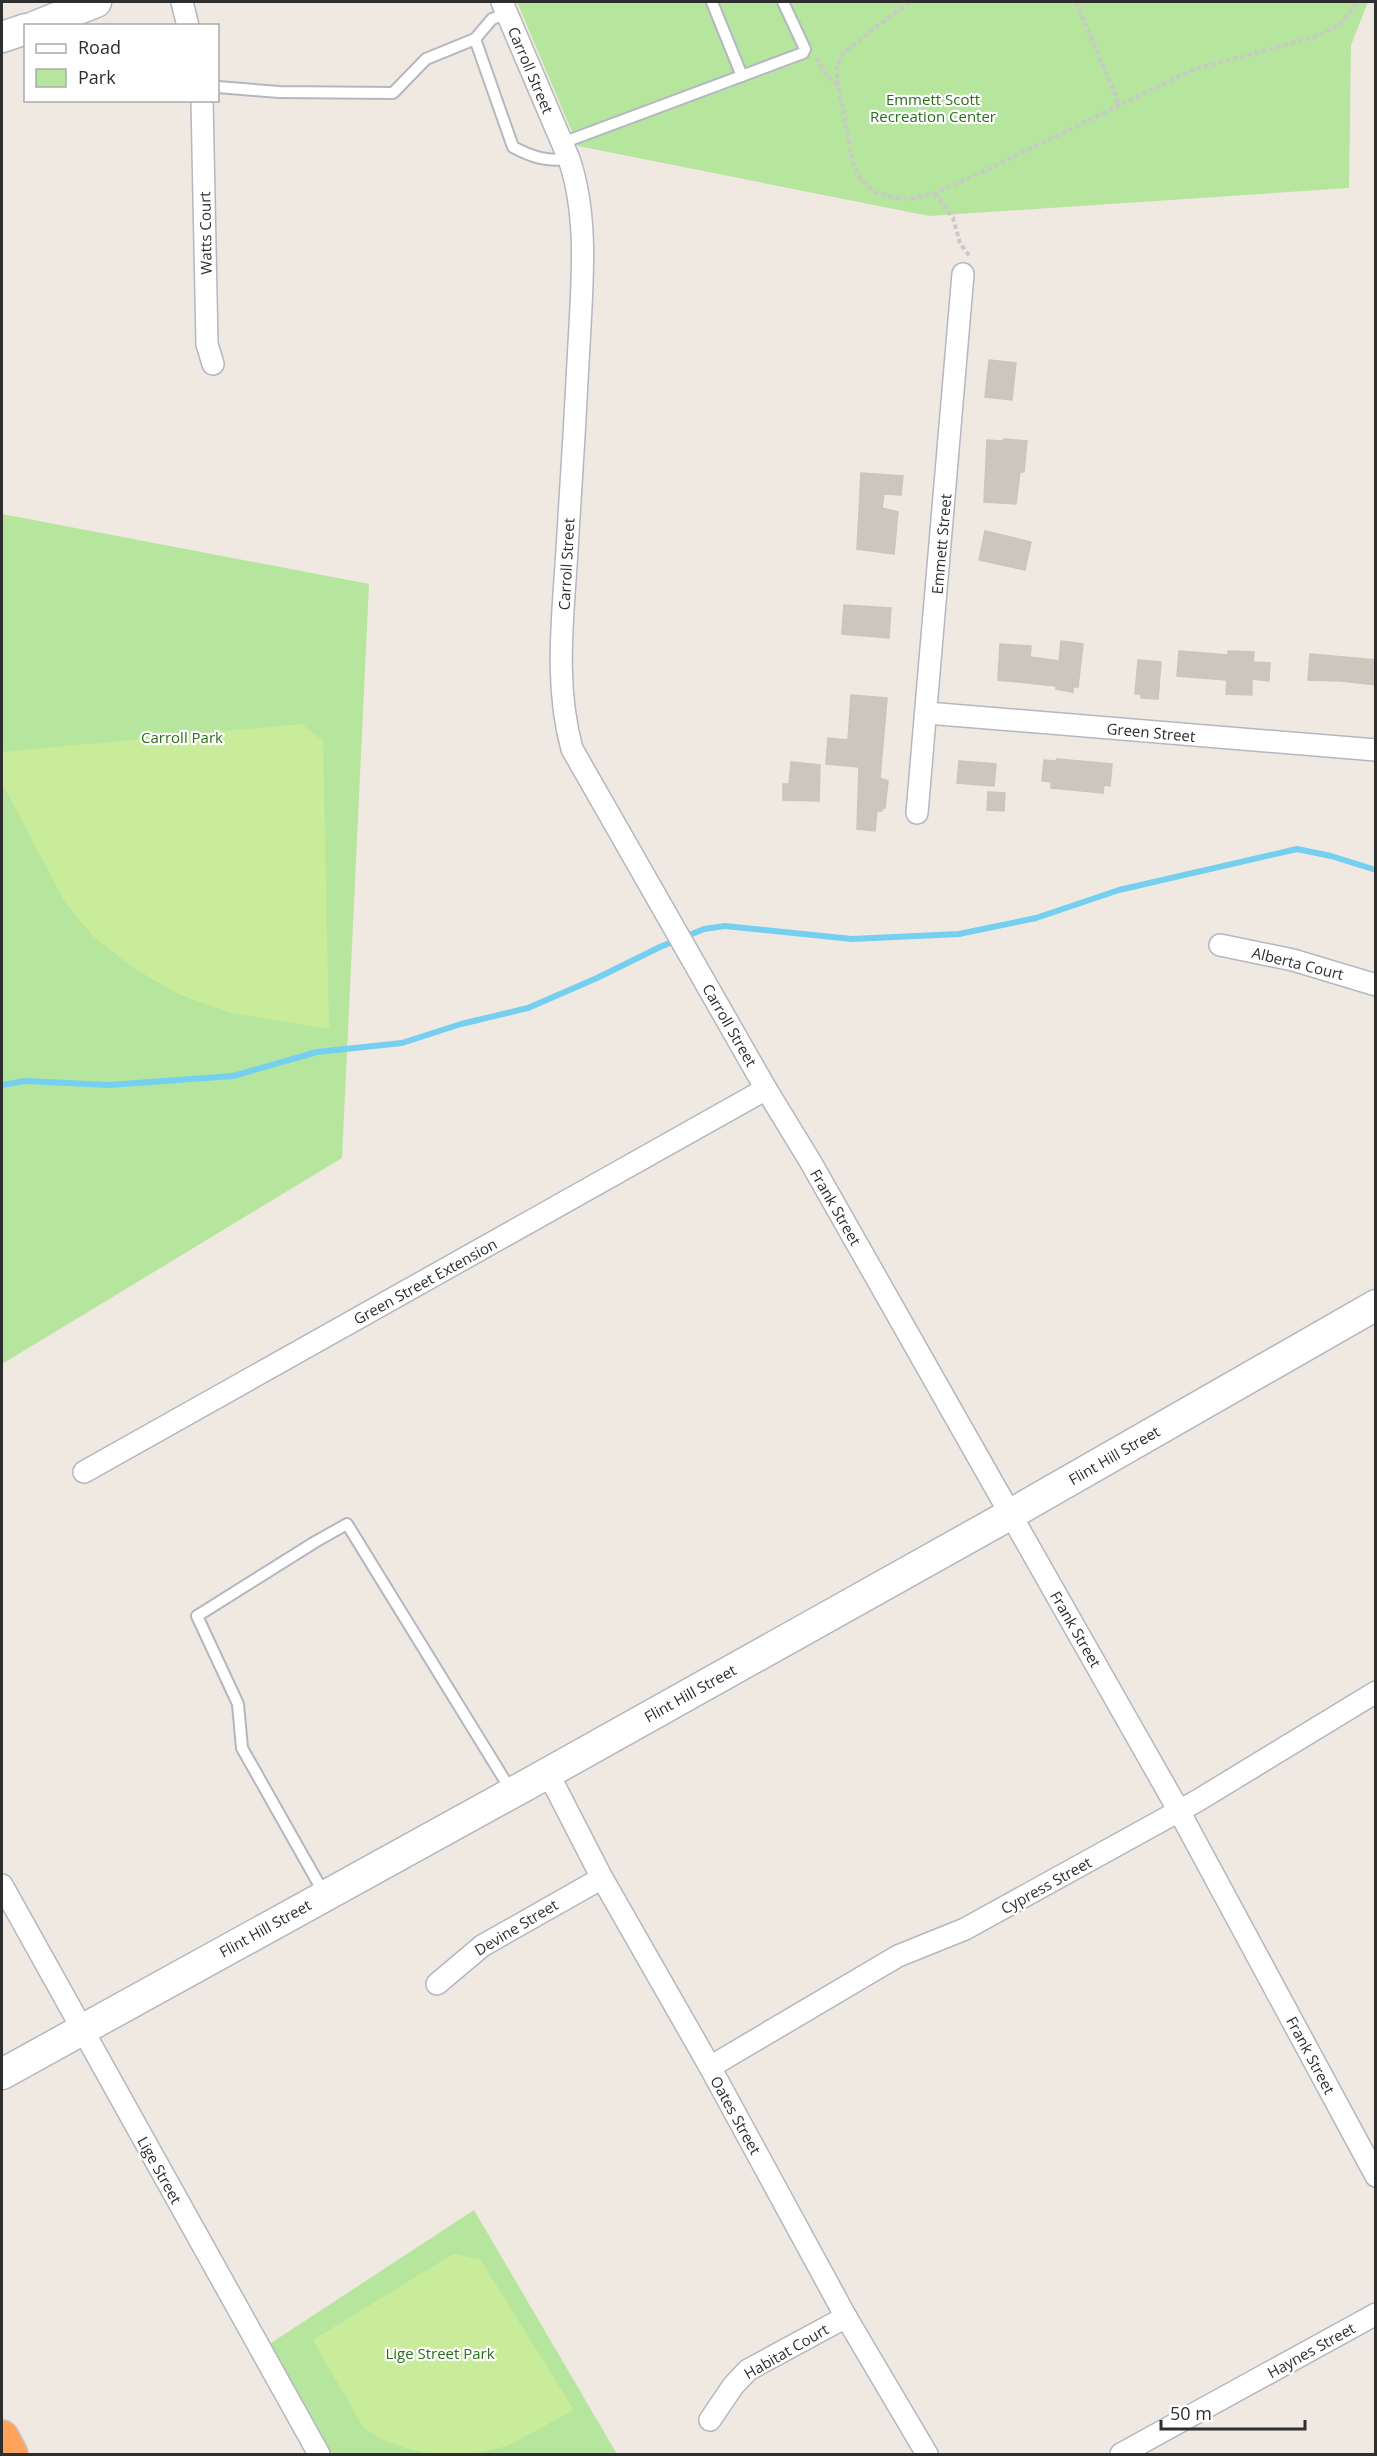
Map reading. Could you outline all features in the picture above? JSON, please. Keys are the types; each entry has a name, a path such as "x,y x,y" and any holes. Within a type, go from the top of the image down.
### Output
{"highway":[{"path":"2,2437 11,2454"}],"street":[{"path":"41,24 96,2"},
{"path":"182,2 188,24"},
{"name":"Carroll Street","path":"504,7 566,151 576,179 581,212 582,284 561,656 565,722 572,749 766,1089"},
{"path":"2,37 24,30"},
{"name":"Watts Court","path":"202,102 207,344 213,364"},
{"name":"Emmett Street","path":"917,813 967,271"},
{"name":"Green Street","path":"927,713 1376,750"},
{"name":"Alberta Court","path":"1220,945 1293,960 1376,986"},
{"name":"Green Street Extension","path":"84,1472 766,1089"},
{"name":"Frank Street","path":"766,1089 810,1161 1179,1811 1376,2176"},
{"name":"Flint Hill Street","path":"2,2073 548,1773 1011,1514 1376,1305"},
{"name":"Cypress Street","path":"710,2067 898,1956 965,1929 1179,1811 1376,1692"},
{"name":"Oates Street","path":"548,1773 602,1878 710,2067 846,2317 927,2454"},
{"name":"Devine Street","path":"437,1984 482,1946 602,1878"},
{"name":"Lige Street","path":"2,1885 319,2454"},
{"name":"Haynes Street","path":"1121,2454 1376,2314"},
{"name":"Habitat Court","path":"710,2420 739,2378 748,2370 846,2317"}],"lane":[{"path":"712,2 742,76"},
{"path":"475,39 513,147 552,162 566,151 802,53 805,49 783,2"},
{"path":"219,87 279,92 393,93 426,59 475,39 504,7"},
{"path":"325,1895 242,1749 238,1704 198,1616 347,1524 513,1792"}],"path":[{"path":"909,2 844,52 837,64 838,85 853,164 862,181 875,192 910,199 935,193 1192,70 1318,36 1340,24 1358,2"},
{"path":"1076,2 1118,105"},
{"path":"805,49 815,53 824,72 838,85"},
{"path":"935,193 953,218 960,243 968,250 971,258 967,271"}],"green space":[{"name":"Emmett Scott Recreation Center","path":"517,2 1368,2 1351,45 1349,188 929,216 578,146"},
{"name":"Carroll Park","path":"2,514 369,584 342,1158 2,1364"},
{"path":"302,724 323,741 329,1029 231,1013 178,994 132,967 93,936 66,904 2,783 2,752"},
{"name":"Lige Street Park","path":"474,2210 617,2454 331,2454 268,2345"},
{"name":"Lige Street Park","path":"453,2254 480,2259 574,2410 507,2446 471,2454 431,2454 381,2439 363,2427 313,2340"}],"building":[{"path":"989,360 1016,363 1012,400 985,397"},
{"path":"1004,439 1027,441 1024,472 1020,472 1016,504 984,502 987,440 1003,441"},
{"path":"861,473 903,476 901,495 884,494 882,508 898,512 894,554 857,549"},
{"path":"985,531 1031,542 1025,570 979,560"},
{"path":"844,605 891,608 889,638 842,634"},
{"path":"1061,641 1083,644 1078,687 1073,687 1073,692 1056,689 1056,686 998,680 1000,644 1031,646 1030,657 1059,661"},
{"path":"1179,651 1228,655 1228,651 1254,652 1253,662 1270,663 1269,681 1252,679 1252,695 1226,694 1227,680 1177,676"},
{"path":"1310,654 1376,660 1376,685 1308,680"},
{"path":"1138,660 1161,662 1158,699 1141,698 1141,694 1135,694"},
{"path":"851,695 887,698 880,778 888,781 885,808 877,811 875,831 857,829 859,767 826,764 828,738 848,740"},
{"path":"1057,759 1112,764 1110,786 1104,785 1103,793 1051,788 1051,782 1042,781 1044,760 1056,761"},
{"path":"959,761 996,764 994,786 957,783"},
{"path":"791,762 820,765 819,801 783,800 783,784 789,784"},
{"path":"988,792 1005,793 1004,811 987,810"}],"waterway":[{"path":"2,1085 25,1081 109,1085 233,1076 317,1052 402,1043 461,1024 528,1008 704,929 725,926 852,939 959,934 1036,918 1119,890 1297,849 1331,856 1376,870"}]}
